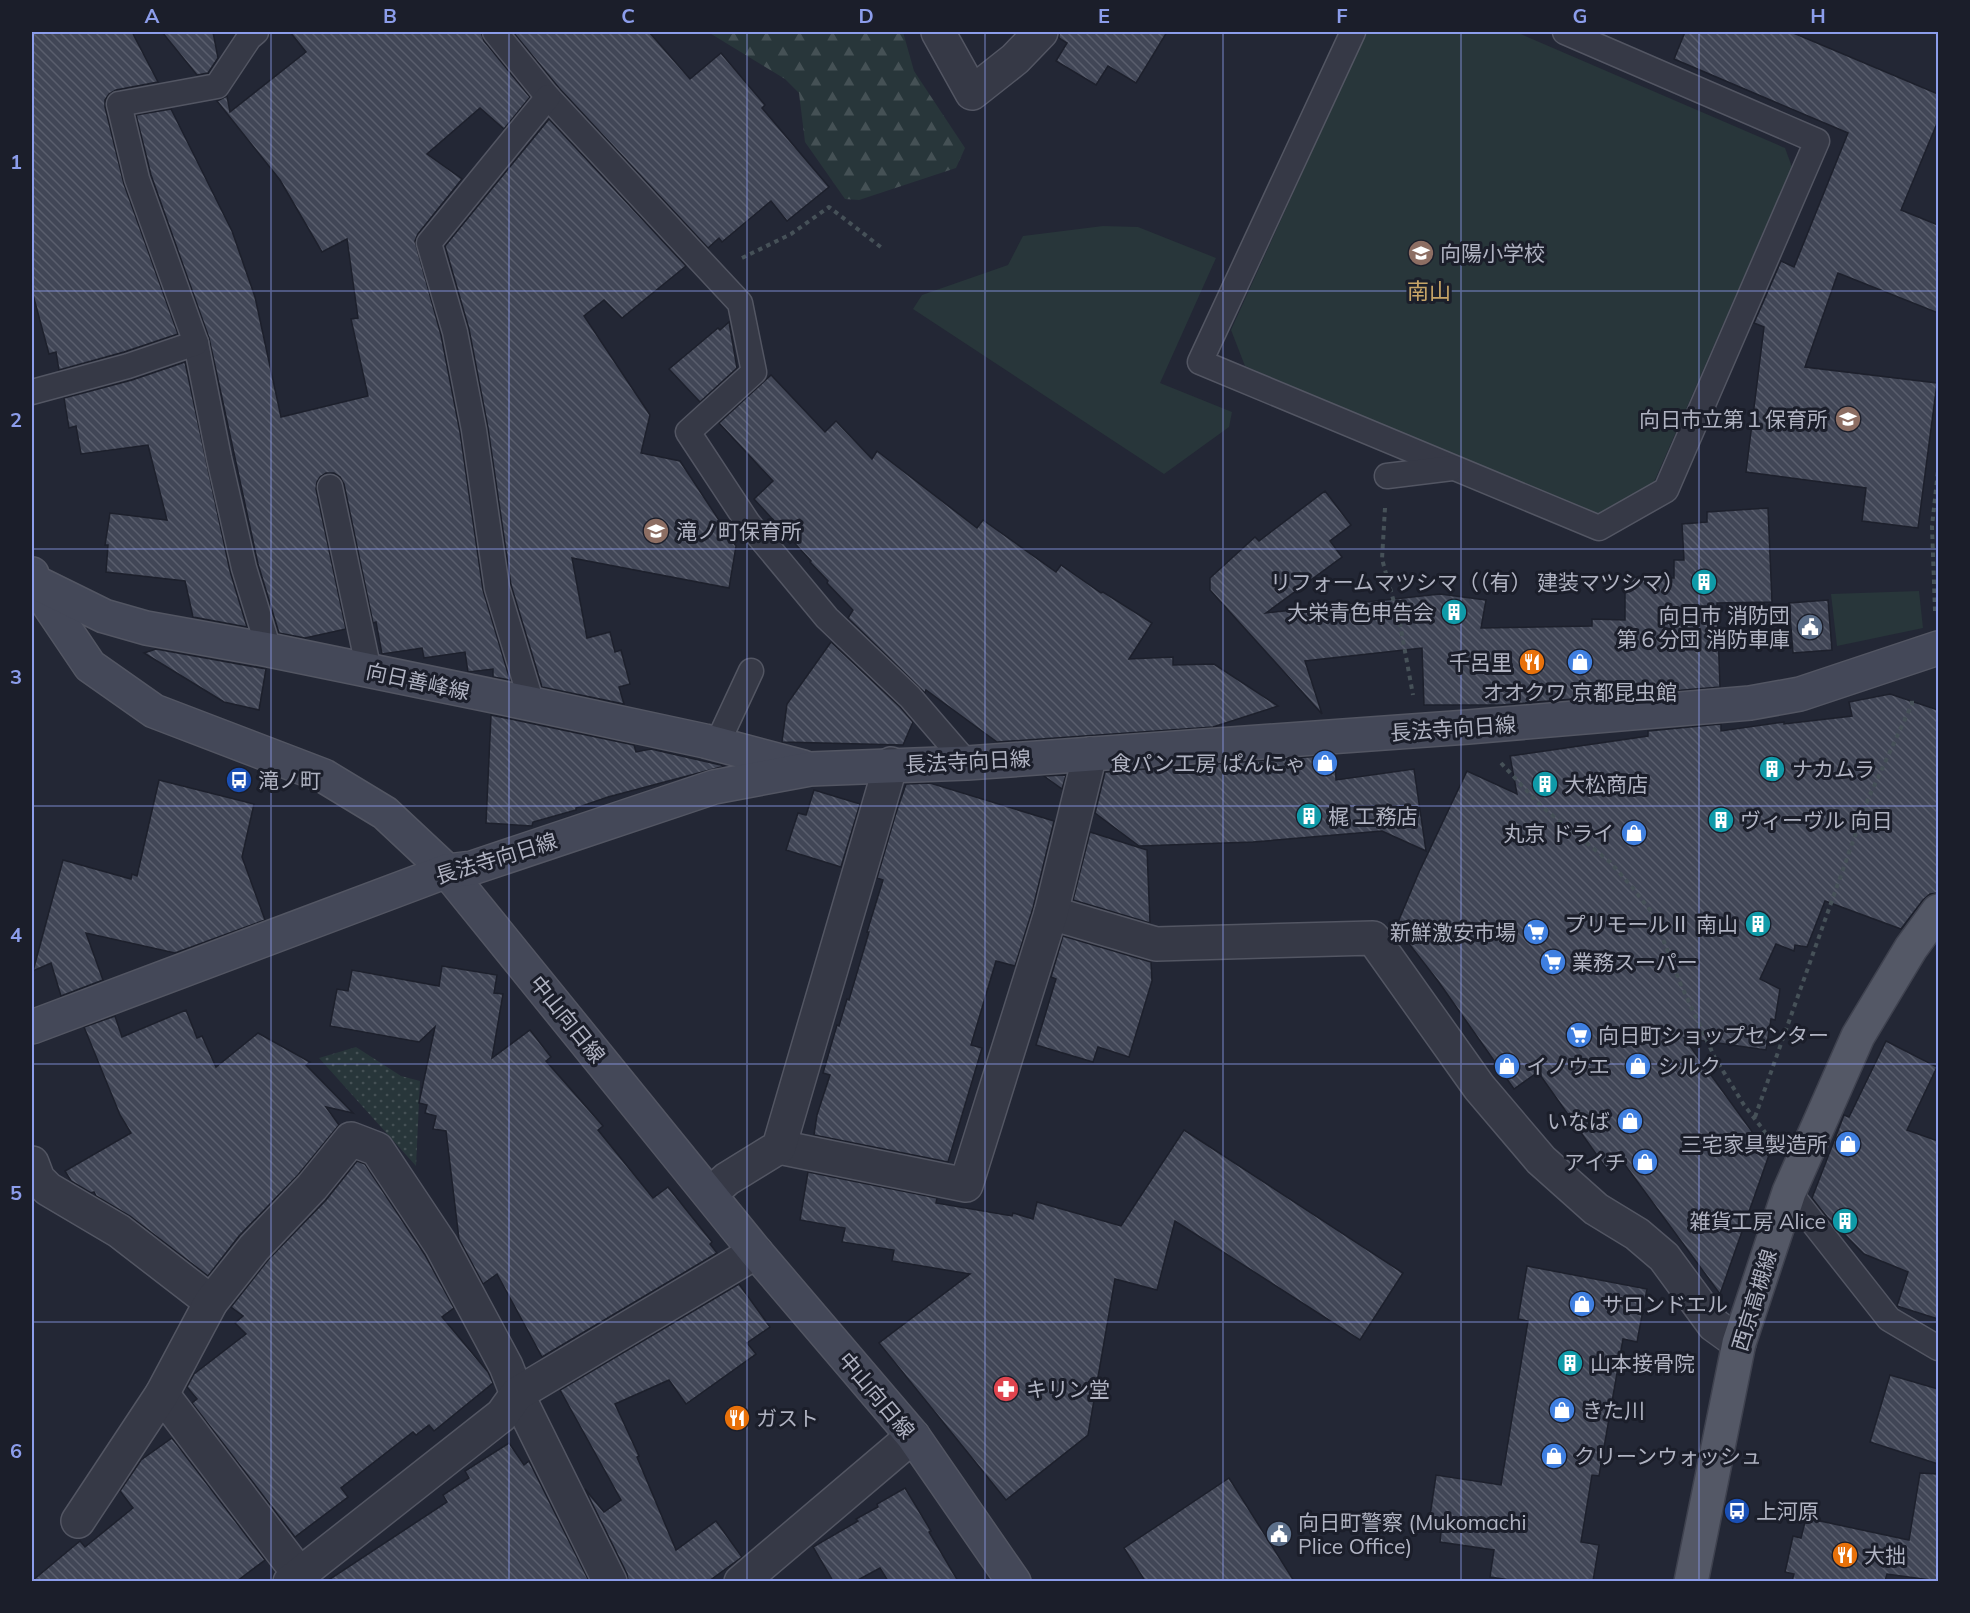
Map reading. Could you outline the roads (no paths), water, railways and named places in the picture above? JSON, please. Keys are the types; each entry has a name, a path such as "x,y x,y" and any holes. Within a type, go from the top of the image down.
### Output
{"main road":[{"path":"32,574 32,580"},
{"name":"向日善峰線","path":"32,580 104,616 146,628 269,650 532,704 717,744 810,769"},
{"name":"中山向日線","path":"32,580 90,666 154,711 324,776 385,813 447,871 756,1252 913,1436 1014,1581"},
{"name":"長法寺向日線","path":"32,1027 447,871 472,867 714,788 810,769 967,763 1468,727 1750,703 1800,694 1938,648"},
{"name":"西京高槻線","path":"1691,1581 1739,1343 1789,1192 1858,1036 1911,948 1938,911"}],"street":[{"path":"938,32 972,93 1015,59 1041,32"},
{"path":"779,1147 966,1185 1051,913 1090,754"},
{"path":"710,1194 727,1179 779,1147 891,765"},
{"path":"1051,913 1156,944 1373,939 1479,1087 1541,1160 1596,1209 1637,1234 1664,1257 1714,1325 1739,1343"},
{"path":"78,1521 162,1394 211,1302 254,1248 312,1187 351,1139 377,1149 441,1245 506,1366 517,1394 610,1581"},
{"path":"32,1163 38,1179 48,1189 119,1231 211,1302"},
{"path":"162,1394 295,1578 502,1415 517,1394 756,1252"},
{"path":"757,1576 913,1436"}],"lane":[{"path":"495,32 548,97 740,303 754,372 688,432 748,523 827,618 910,697 967,763"},
{"path":"1353,32 1200,362 1599,528 1666,490 1817,141 1565,32"},
{"path":"250,34 218,86 119,104 136,179 196,343 244,568 269,650"},
{"path":"532,704 497,588 474,430 455,332 429,243 548,97"},
{"path":"32,392 128,366 196,343"},
{"path":"1387,476 1454,468"},
{"path":"330,487 369,671"},
{"path":"717,744 751,671"},
{"path":"1789,1192 1889,1319 1938,1348"}],"place":[{"name":"向陽小学校","path":"1421,253"},
{"name":"向日市立第１保育所","path":"1848,419"},
{"name":"滝ノ町保育所","path":"656,531"},
{"name":"リフォームマツシマ（（有） 建装マツシマ）","path":"1704,582"},
{"name":"大栄青色申告会","path":"1454,612"},
{"name":"向日市 消防団 第６分団 消防車庫","path":"1810,627"},
{"name":"千呂里","path":"1532,662"},
{"name":"オオクワ 京都昆虫館","path":"1580,662"},
{"name":"食パン工房 ぱんにゃ","path":"1325,763"},
{"name":"ナカムラ","path":"1772,769"},
{"name":"滝ノ町","path":"239,780"},
{"name":"大松商店","path":"1545,784"},
{"name":"梶 工務店","path":"1309,816"},
{"name":"ヴィーヴル 向日","path":"1721,820"},
{"name":"丸京 ドライ","path":"1634,833"},
{"name":"プリモールⅡ 南山","path":"1758,924"},
{"name":"新鮮激安市場","path":"1536,932"},
{"name":"業務スーパー","path":"1553,962"},
{"name":"向日町ショップセンター","path":"1579,1035"},
{"name":"イノウエ","path":"1507,1066"},
{"name":"シルク","path":"1638,1066"},
{"name":"いなば","path":"1630,1121"},
{"name":"三宅家具製造所","path":"1848,1144"},
{"name":"アイチ","path":"1645,1162"},
{"name":"雑貨工房 Alice","path":"1845,1221"},
{"name":"サロンドエル","path":"1582,1304"},
{"name":"山本接骨院","path":"1570,1363"},
{"name":"キリン堂","path":"1006,1389"},
{"name":"きた川","path":"1562,1410"},
{"name":"ガスト","path":"737,1418"},
{"name":"クリーンウォッシュ","path":"1554,1456"},
{"name":"上河原","path":"1737,1511"},
{"name":"向日町警察 (Mukomachi Plice Office)","path":"1279,1534"},
{"name":"大拙","path":"1845,1555"}],"district":[{"name":"南山","path":"1429,291"}]}
